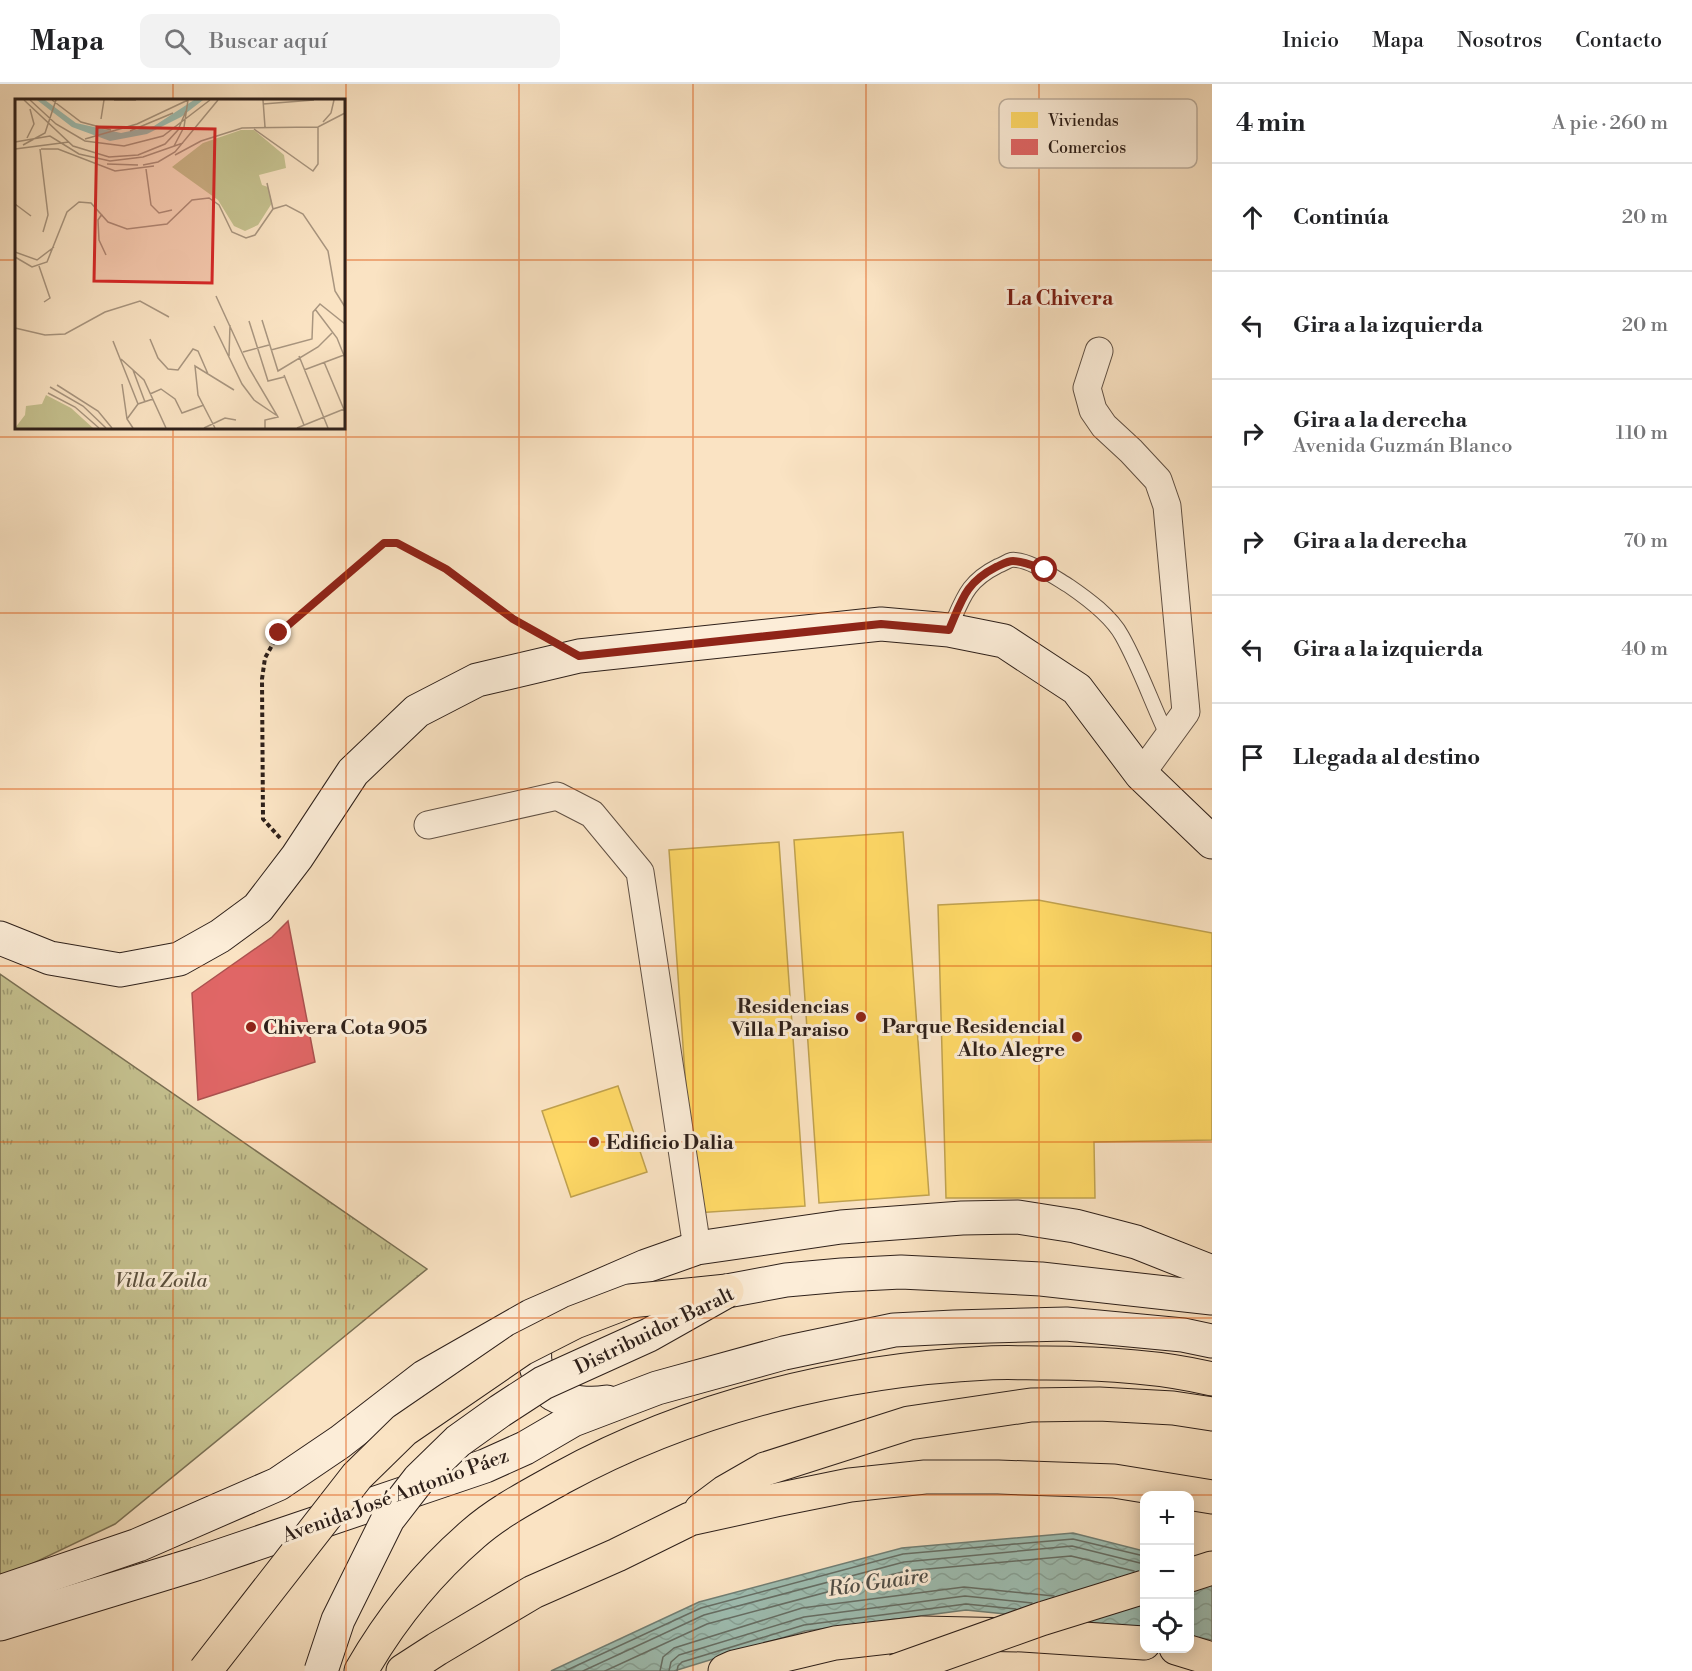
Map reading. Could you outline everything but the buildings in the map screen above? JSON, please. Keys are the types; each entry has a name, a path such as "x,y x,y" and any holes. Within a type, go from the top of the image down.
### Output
{"highway":[{"path":"205,1671 357,1476 404,1430 522,1349 575,1322 630,1301 727,1291"},
{"path":"361,1671 406,1603 474,1533 510,1507 593,1461 664,1429 707,1414 837,1381 989,1362 1080,1363 1137,1367 1187,1373 1212,1379"},
{"path":"404,1671 533,1593 690,1519 724,1492 765,1469 909,1423 1030,1405 1173,1408 1212,1414"},
{"path":"690,1519 850,1485 925,1478 998,1477 1114,1481 1212,1497"},
{"path":"1194,1574 1212,1568"},
{"path":"895,1671 1041,1618 1140,1588"},
{"path":"725,1671 835,1643 923,1633 1023,1635 1140,1643"},
{"path":"1192,1653 1212,1659"}],"main road":[{"path":"0,938 50,958 120,970 179,959 220,936 258,908 297,857 353,772 417,711 477,680 579,656 881,624 949,630 1004,641 1077,689 1142,774 1212,842"},
{"path":"0,1590 138,1545 278,1484 340,1442 424,1377 531,1316 645,1266 697,1248 841,1227 962,1218 1018,1217 1075,1226 1136,1242 1212,1272"},
{"name":"Distribuidor Baralt","path":"321,1671 338,1620 388,1519 419,1479 458,1441 543,1383 649,1335 727,1291 786,1280 901,1272 1041,1279 1212,1298"},
{"path":"584,1293 556,1313 541,1330 534,1352 537,1373 551,1393 572,1401 595,1404 635,1396"},
{"name":"Avenida José Antonio Páez","path":"0,1624 196,1564 485,1466 525,1448 573,1420 657,1388 835,1341 894,1330 1066,1324 1183,1335 1212,1341"}],"street":[{"path":"1099,351 1087,388 1093,410 1104,426 1158,480 1167,506 1186,712 1142,774"},
{"path":"428,825 557,796 592,814 640,872 697,1248"}],"lane":[{"path":"949,630 966,591 994,568 1010,560 1028,563 1045,570 1080,593 1109,618 1122,635 1168,737"}],"path":[{"path":"297,857 263,819 262,679 265,658 279,633 384,543 397,543 446,569 513,619 579,656"}],"green space":[{"name":"Villa Zoila","path":"0,974 427,1269 115,1524 0,1579"}],"water":[{"name":"Río Guaire","path":"1073,1533 1140,1550 1140,1628 966,1610 805,1631 674,1671 551,1671 699,1602 902,1548"},
{"path":"1194,1563 1212,1568 1212,1640 1194,1637"}],"place":[{"name":"Residencias Villa Paraiso","path":"861,1017"},
{"name":"Chivera Cota 905","path":"251,1027"},
{"name":"Parque Residencial Alto Alegre","path":"1077,1037"},
{"name":"Edificio Dalia","path":"594,1142"}],"district":[{"name":"La Chivera","path":"1060,298"}],"route":[{"path":"279,633 384,543 397,543 446,569 513,619 579,656 881,624 949,630 966,591 994,568 1010,560 1028,563 1045,570"}]}
